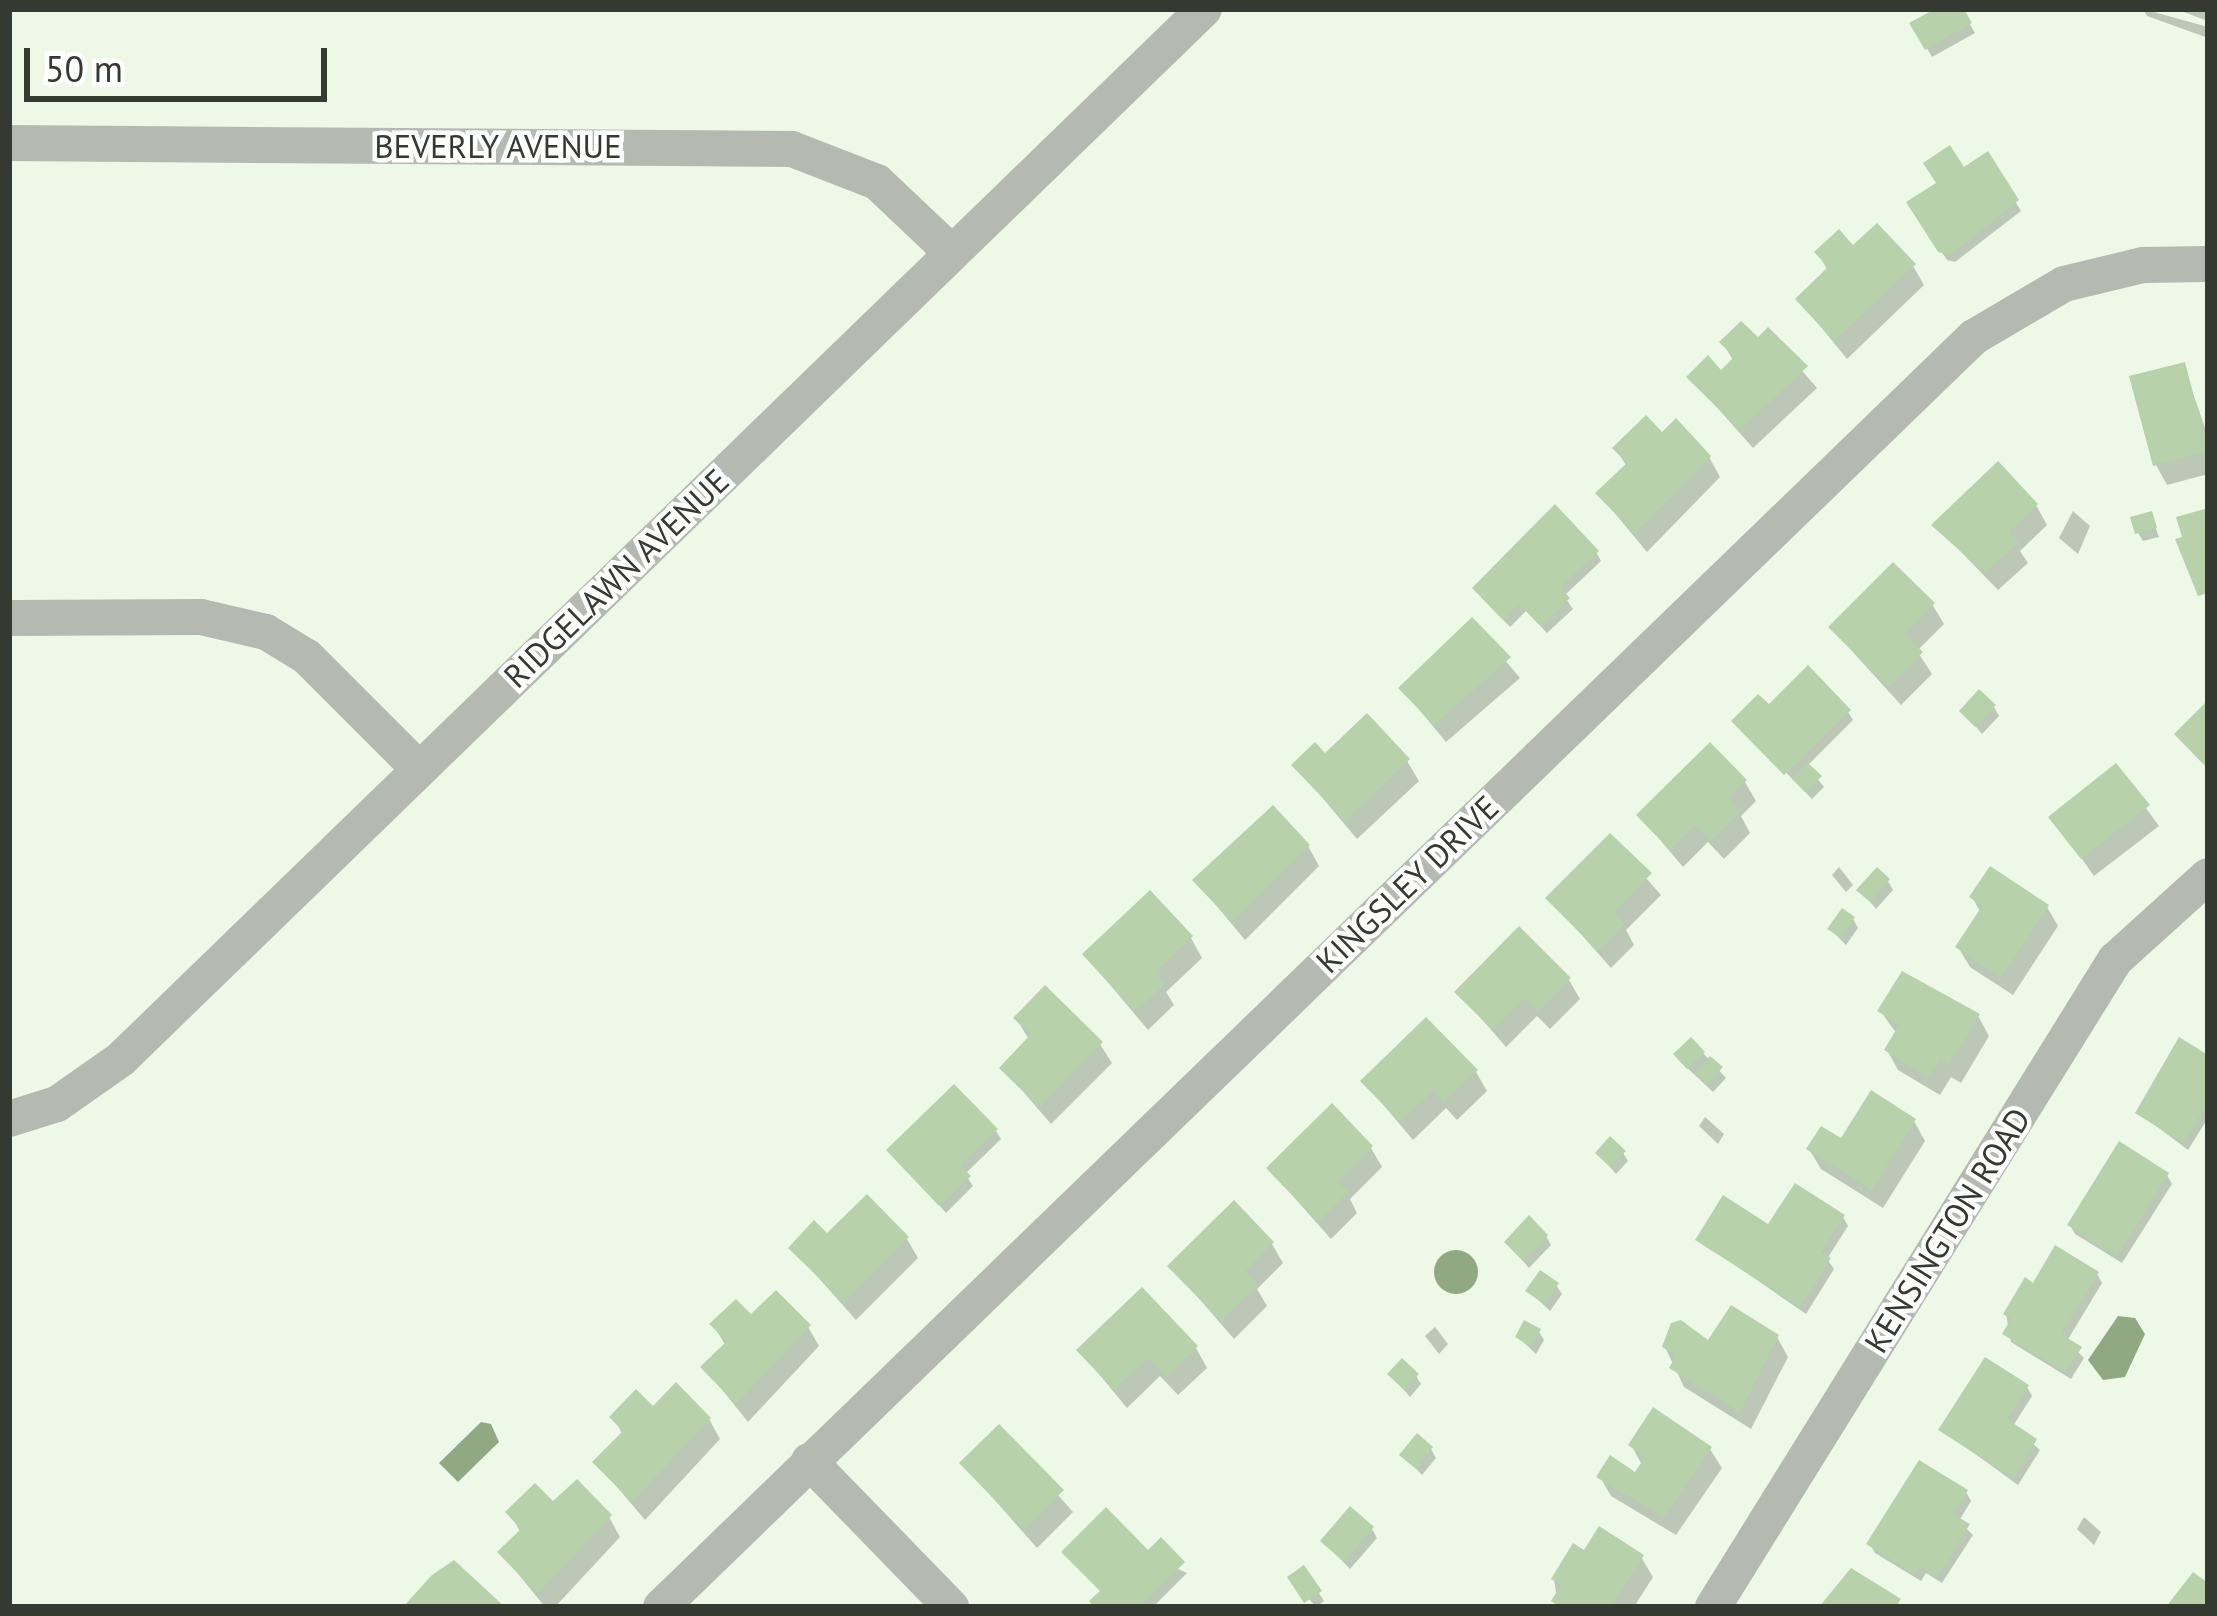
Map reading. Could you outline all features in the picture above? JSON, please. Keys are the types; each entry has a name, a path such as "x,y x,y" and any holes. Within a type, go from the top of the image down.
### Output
{"street":[{"name":"RIDGELAWN AVENUE","path":"9,1119 57,1104 121,1060 1204,9"},
{"name":"BEVERLY AVENUE","path":"9,143 792,149 877,182 952,253"},
{"name":"KINGSLEY DRIVE","path":"661,1607 1974,337 2064,284 2144,266 2208,264"},
{"path":"9,618 201,617 266,632 308,657 419,769"},
{"name":"KENSINGTON ROAD","path":"1713,1607 2115,960 2208,876"},
{"path":"809,1461 951,1607"}],"shaded area":[{"path":"1456,1250 1471,1257 1478,1272 1471,1287 1456,1294 1441,1287 1434,1272 1441,1257"},
{"path":"2118,1316 2135,1318 2145,1334 2125,1377 2103,1380 2088,1360"},
{"path":"481,1422 491,1424 499,1442 458,1482 439,1463"}],"building":[{"path":"1935,9 1964,9 1972,23 1925,50 1909,23"},
{"path":"1950,145 1964,167 1988,151 2019,200 1950,255 1938,252 1906,202 1936,183 1923,163"},
{"path":"1877,223 1916,264 1834,341 1795,299 1828,267 1814,252 1839,229 1853,245"},
{"path":"1741,321 1758,337 1768,327 1808,366 1740,430 1686,377 1708,355 1721,370 1734,357 1719,342"},
{"path":"2185,362 2208,451 2153,466 2129,376"},
{"path":"1646,415 1662,432 1676,418 1711,456 1635,534 1595,493 1627,463 1612,448"},
{"path":"1998,461 2038,504 2009,532 2019,542 1985,573 1931,525"},
{"path":"1555,504 1599,551 1560,587 1570,598 1541,626 1519,604 1503,620 1472,588"},
{"path":"2208,508 2208,593 2198,596 2175,539 2182,537 2176,517"},
{"path":"2152,511 2157,528 2135,534 2130,517"},
{"path":"1893,562 1935,603 1904,634 1923,652 1889,687 1828,627"},
{"path":"1472,617 1511,657 1434,725 1398,688"},
{"path":"1808,665 1851,710 1784,775 1731,721 1758,694 1769,704"},
{"path":"1979,689 1996,705 1975,727 1959,711"},
{"path":"2208,700 2208,769 2174,734"},
{"path":"1367,713 1410,759 1345,821 1291,765 1315,742 1325,753"},
{"path":"1710,742 1747,780 1728,798 1741,811 1711,841 1695,825 1670,850 1636,815"},
{"path":"1808,763 1822,776 1805,792 1792,779"},
{"path":"2116,763 2150,805 2081,859 2048,817"},
{"path":"1273,805 1310,845 1232,922 1192,880"},
{"path":"1610,833 1652,873 1614,912 1625,924 1598,951 1545,898"},
{"path":"1990,866 2049,905 2001,977 1955,947 1982,906 1969,897"},
{"path":"1877,867 1890,879 1870,902 1856,890"},
{"path":"1150,890 1193,936 1155,973 1165,984 1135,1012 1082,954"},
{"path":"1842,908 1855,917 1841,938 1827,929"},
{"path":"1519,926 1571,978 1538,1011 1525,998 1493,1030 1454,992"},
{"path":"1902,971 1980,1014 1949,1065 1940,1059 1928,1077 1884,1050 1899,1025 1877,1011"},
{"path":"1045,985 1103,1042 1039,1107 999,1068 1031,1034 1013,1018"},
{"path":"1426,1017 1478,1070 1444,1102 1433,1091 1400,1122 1360,1081"},
{"path":"1691,1037 1705,1052 1687,1069 1673,1054"},
{"path":"2179,1037 2208,1055 2208,1103 2183,1143 2135,1113"},
{"path":"1710,1056 1723,1067 1707,1085 1694,1073"},
{"path":"954,1084 998,1129 960,1165 971,1176 939,1206 886,1150"},
{"path":"1871,1090 1916,1119 1872,1190 1806,1149 1821,1126 1841,1138"},
{"path":"1332,1103 1373,1146 1338,1181 1348,1192 1318,1222 1266,1168"},
{"path":"1610,1136 1626,1151 1610,1167 1595,1153"},
{"path":"2119,1141 2169,1173 2117,1256 2067,1225"},
{"path":"1795,1183 1845,1215 1821,1252 1831,1258 1800,1307 1695,1240 1723,1195 1768,1224"},
{"path":"867,1194 909,1237 844,1302 788,1248 814,1220 827,1233"},
{"path":"1234,1200 1274,1242 1245,1271 1258,1285 1221,1321 1167,1266"},
{"path":"1529,1215 1548,1235 1523,1261 1504,1242"},
{"path":"2055,1245 2099,1272 2061,1334 2082,1347 2066,1372 2002,1334 2011,1319 2003,1314 2025,1277 2033,1283"},
{"path":"1540,1270 1559,1283 1544,1304 1525,1291"},
{"path":"1142,1287 1198,1346 1166,1377 1148,1358 1114,1390 1076,1350"},
{"path":"776,1290 811,1325 736,1404 700,1367 727,1341 709,1324 736,1299 751,1314"},
{"path":"1731,1305 1779,1335 1740,1412 1669,1368 1676,1356 1662,1347 1671,1323 1681,1320 1708,1340"},
{"path":"1524,1320 1541,1329 1531,1347 1515,1337"},
{"path":"1985,1357 2029,1385 2007,1419 2037,1439 2013,1478 1938,1430"},
{"path":"1402,1358 1419,1374 1404,1390 1387,1374"},
{"path":"676,1382 711,1418 632,1502 592,1462 623,1431 609,1417 636,1389 653,1406"},
{"path":"1653,1407 1712,1447 1664,1517 1596,1477 1610,1455 1635,1472 1645,1457 1628,1445"},
{"path":"999,1424 1064,1490 1024,1530 959,1463"},
{"path":"1417,1433 1433,1447 1416,1469 1399,1455"},
{"path":"1919,1460 1968,1490 1953,1514 1970,1524 1937,1577 1920,1566 1915,1574 1866,1544"},
{"path":"577,1479 612,1515 538,1594 497,1552 521,1529 505,1512 535,1483 553,1501"},
{"path":"1350,1506 1374,1527 1344,1562 1320,1541"},
{"path":"1106,1507 1148,1550 1161,1537 1185,1562 1139,1607 1094,1607 1089,1601 1100,1591 1061,1552"},
{"path":"1599,1526 1644,1555 1611,1607 1560,1607 1551,1601 1561,1585 1551,1579 1573,1543 1584,1550"},
{"path":"454,1560 505,1607 403,1607 432,1575"},
{"path":"1304,1565 1322,1591 1304,1603 1287,1577"},
{"path":"1851,1568 1901,1599 1896,1607 1819,1607"},
{"path":"2193,1572 2208,1583 2208,1607 2166,1607"}]}
